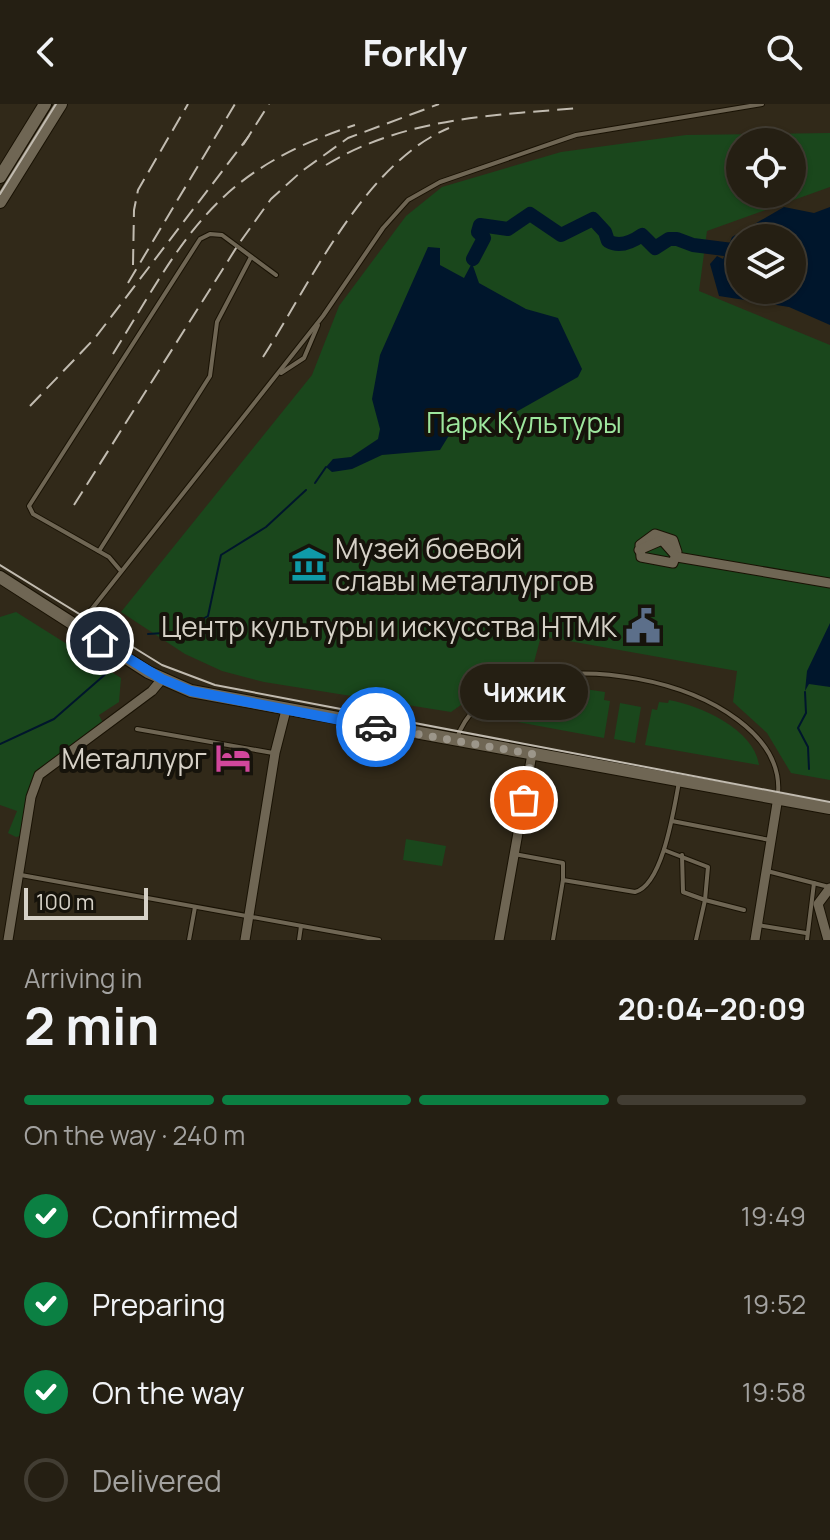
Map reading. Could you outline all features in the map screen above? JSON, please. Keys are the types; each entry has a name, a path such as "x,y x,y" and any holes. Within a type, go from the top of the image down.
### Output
{"main road":[{"path":"0,177 45,104"},
{"path":"0,202 61,104"},
{"path":"0,577 162,679 205,694 830,808"}],"street":[{"path":"662,534 673,540 677,557 669,564 643,560 639,550 649,536 662,534"},
{"path":"677,557 830,583"},
{"path":"8,940 31,797 39,775 152,691 162,679"},
{"path":"245,940 275,753 286,710"},
{"path":"499,940 532,754"},
{"path":"755,940 778,797"},
{"path":"828,940 818,904 830,888"}],"lane":[{"path":"78,627 323,316 383,228 408,200 440,182 576,135 762,104"},
{"path":"120,570 99,551 33,514 29,506 200,239 210,234 222,235 276,275"},
{"path":"99,551 210,376 217,322 251,257"},
{"path":"271,382 304,358 323,316"},
{"path":"456,740 465,721 478,708 521,682 561,672 602,675 693,693 720,707 765,751 776,771 778,797"},
{"path":"137,729 275,753"},
{"path":"563,880 641,891 654,875 663,849 672,821 679,779"},
{"path":"672,821 770,840"},
{"path":"663,849 682,854 708,867 696,940"},
{"path":"514,854 563,863 553,940"},
{"path":"682,854 683,892 744,910"},
{"path":"765,871 830,888"},
{"path":"19,875 379,940"},
{"path":"807,940 814,883"},
{"path":"189,940 195,907"},
{"path":"758,925 806,933"},
{"path":"299,940 301,926"}],"green space":[{"name":"Парк Культуры","path":"806,133 830,133 830,187 806,196"},
{"name":"Парк Культуры","path":"726,134 726,208 771,208 707,231 699,291 830,345 830,780 791,773 767,733 733,702 737,671 541,636 533,666 499,678 451,712 264,682 222,671 185,654 121,612 312,375 339,306 406,216 442,187 561,152 686,135"},
{"path":"16,612 121,678 119,702 99,715 103,723 36,773 20,836 16,837 8,833 17,811 0,805 0,617"},
{"path":"557,685 605,692 604,700 610,701 604,738 490,717 488,713 522,693"},
{"path":"669,700 710,714 737,730 755,752 759,765 645,745 652,709 657,710 659,702 668,703"},
{"path":"620,703 641,707 635,743 614,739"},
{"path":"406,839 446,846 442,866 403,860"}],"water":[{"path":"830,207 830,325 789,307 770,304 806,304 806,224 755,224 782,208 814,213"},
{"path":"428,247 440,248 440,265 464,278 472,263 479,283 526,309 558,318 582,369 578,377 516,412 459,430 448,437 440,450 382,455 352,469 332,472 326,467 333,459 351,457 378,439 380,429 372,399 380,355"},
{"path":"726,252 726,297 719,296 710,264 717,256 723,259"},
{"path":"830,623 830,687 809,684 805,691 807,671"}],"waterway":[{"path":"473,259 484,238 478,232 480,225 508,229 530,214 561,235 593,219 612,243 626,243 642,235 655,248 669,239 677,239 693,245 726,249"},
{"path":"315,483 326,467"},
{"path":"148,634 180,632 208,616 221,555 266,527 306,490"},
{"path":"0,744 54,719 109,671"},
{"path":"805,692 806,713 798,728 808,747 809,769"}],"tram line":[{"path":"0,194 56,104"},
{"path":"0,565 162,665 215,685 830,802"}],"railway":[{"path":"133,265 134,210 138,190 188,104"},
{"path":"128,283 235,104"},
{"path":"243,145 269,104"},
{"path":"74,505 238,245 271,199 302,171 348,138 439,104"},
{"path":"326,165 355,149 417,128 482,117 580,108"},
{"path":"113,354 162,274 208,212 236,186 268,164 307,143 355,125"},
{"path":"263,357 342,228 366,196 391,168 419,145 449,128"},
{"path":"30,406 95,338 249,136"}],"way so far":[{"path":"376,727 532,754 524,800"}],"place":[{"name":"Музей боевой славы металлургов","path":"309,564"},
{"name":"Центр культуры и искусства НТМК","path":"643,626"},
{"name":"Металлург","path":"233,758"},
{"name":"Чижик","path":"524,800"}],"route":[{"path":"100,641 162,679 191,691 376,727"}]}
